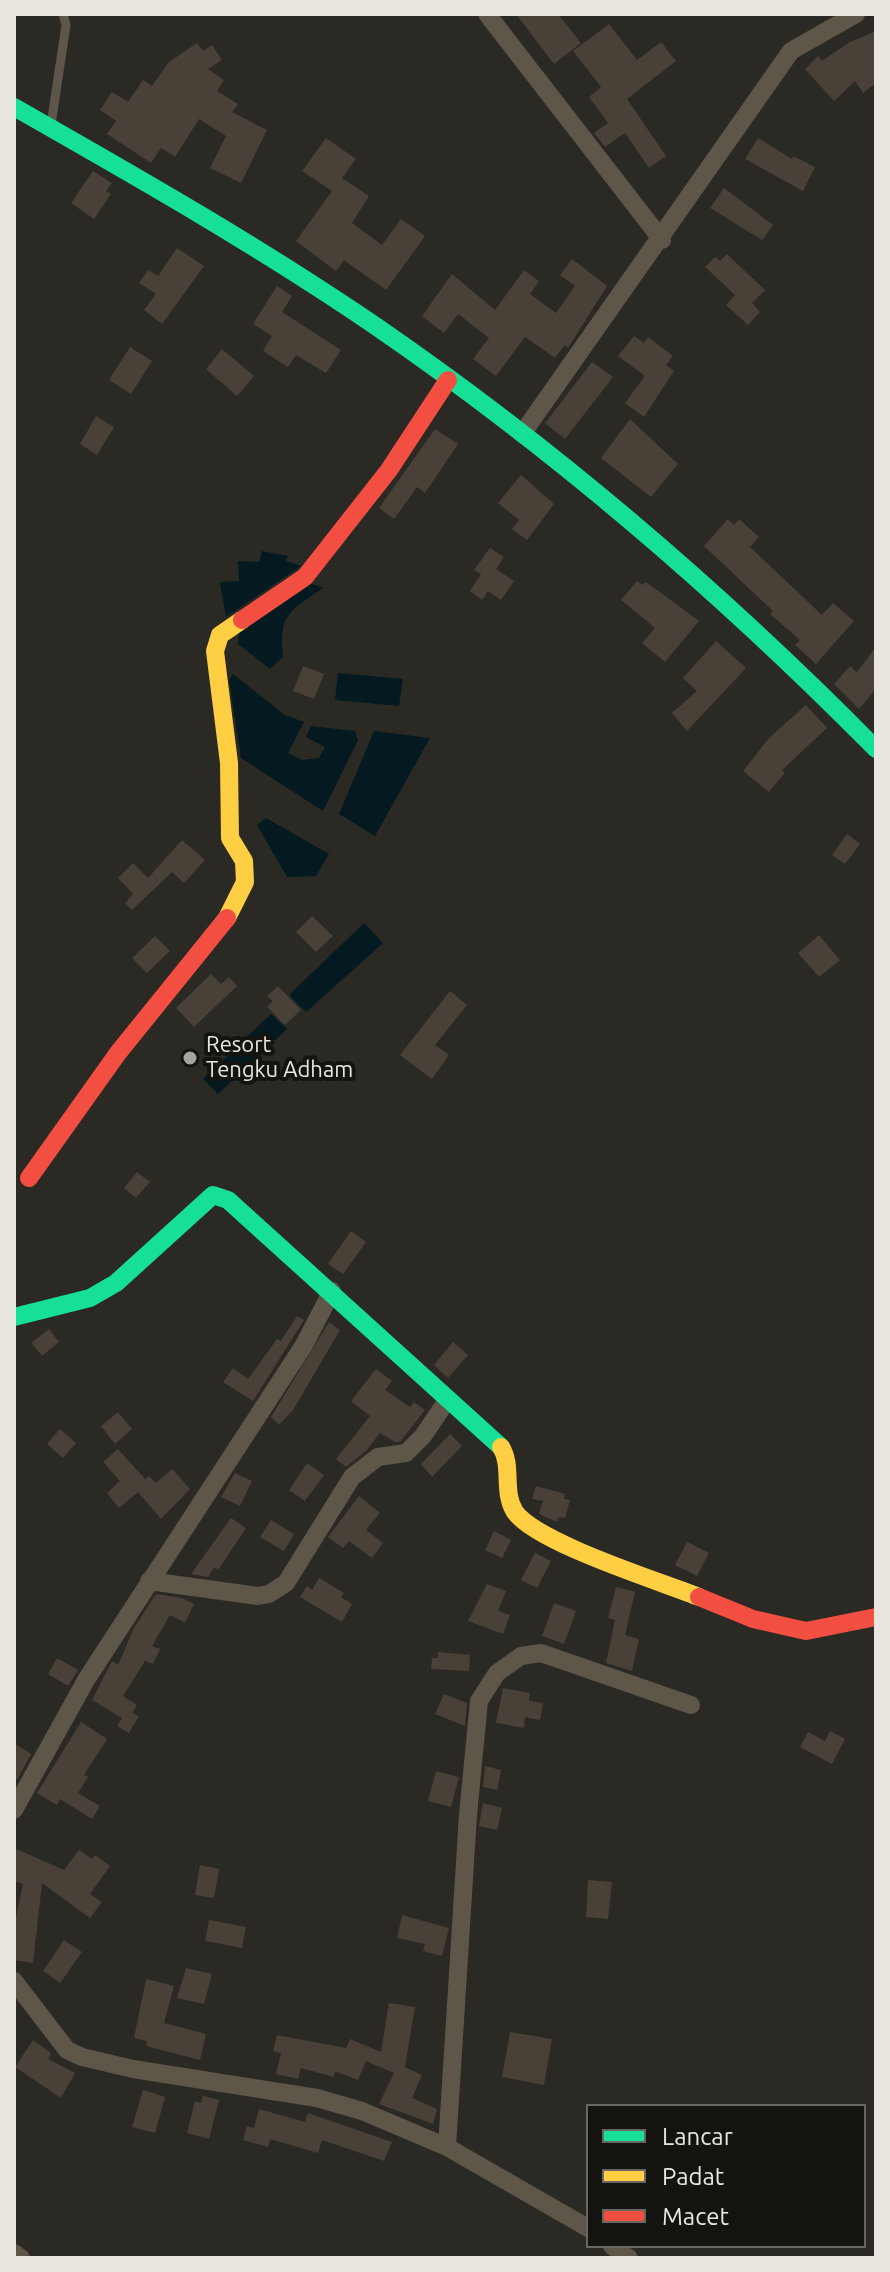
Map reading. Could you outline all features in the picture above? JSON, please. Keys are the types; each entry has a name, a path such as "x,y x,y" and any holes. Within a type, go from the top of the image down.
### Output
{"street":[{"path":"487,14 662,240"},
{"path":"522,434 662,240 791,51 856,14"},
{"path":"14,107 195,211 377,327 522,434 688,570 876,749"},
{"path":"29,1178 118,1053 223,927 245,882 244,861 230,838 227,814 231,794 229,763 215,651 220,635 305,577 389,470 448,380"},
{"path":"14,1317 90,1298 116,1283 213,1195 228,1200 503,1449 508,1465 508,1502 515,1515 533,1530 753,1619 806,1631 876,1617"},
{"path":"14,1810 78,1693 304,1345 332,1291"},
{"path":"149,1581 258,1596 277,1589 286,1583 352,1477 378,1457 406,1453 423,1436 448,1399"},
{"path":"447,2147 468,1815 479,1701 497,1673 521,1656 541,1653 691,1705"},
{"path":"14,1981 67,2050 82,2057 133,2069 317,2098 362,2111 447,2147 586,2227"},
{"path":"14,2253 21,2258"}],"lane":[{"path":"50,128 66,25 63,14"}],"water":[{"path":"262,551 288,556 286,561 301,566 226,617 220,582 239,581 238,561 259,562"},
{"path":"309,583 323,588 289,615 283,631 283,657 270,669 238,644 239,631"},
{"path":"338,673 403,679 399,706 335,700"},
{"path":"233,674 285,715 304,722 288,753 302,760 319,758 325,747 306,737 311,726 355,731 358,740 323,811 241,758 229,680"},
{"path":"374,731 430,738 375,836 339,814"},
{"path":"266,818 329,854 316,876 287,877 257,825"},
{"path":"364,923 383,943 306,1012 289,995"},
{"path":"271,1014 287,1029 218,1094 203,1079"}],"building":[{"path":"516,14 558,14 581,43 554,64"},
{"path":"609,24 637,60 661,42 676,61 627,99 666,156 649,168 625,133 605,147 594,133 608,123 589,97 601,87 573,51"},
{"path":"876,31 876,83 863,93 855,81 834,101 805,69 818,56 822,61 850,42"},
{"path":"197,43 203,51 212,45 222,60 208,69 224,80 217,91 238,104 232,112 267,130 241,183 210,168 226,136 199,119 175,157 161,148 151,163 107,134 116,121 100,110 112,92 128,102 143,80 152,86 169,62"},
{"path":"326,138 356,159 342,178 369,196 352,223 382,245 401,219 425,236 386,290 344,260 336,271 296,241 332,191 302,171"},
{"path":"758,138 792,159 793,156 815,167 803,191 745,159"},
{"path":"93,171 112,183 106,191 111,194 94,219 71,203"},
{"path":"724,188 773,225 762,240 710,208"},
{"path":"177,248 204,266 162,324 144,310 156,294 139,283 148,270 158,276"},
{"path":"727,254 765,290 752,303 760,312 748,325 726,305 735,295 705,267 715,257 720,261"},
{"path":"572,259 607,286 568,348 565,345 555,358 525,337 496,376 473,359 489,338 458,314 444,333 422,316 452,274 495,310 524,270 539,281 530,294 556,313 575,286 560,275"},
{"path":"277,286 292,296 282,312 341,350 326,373 296,355 288,367 263,351 272,336 253,324"},
{"path":"634,336 644,343 648,337 673,356 666,365 674,371 644,417 625,403 645,376 618,356"},
{"path":"130,347 152,361 131,394 109,380"},
{"path":"222,349 254,376 237,396 206,369"},
{"path":"592,362 613,377 565,439 545,423"},
{"path":"96,416 114,427 97,455 80,444"},
{"path":"630,419 678,464 651,497 601,458"},
{"path":"435,429 458,444 425,493 417,487 394,519 379,508"},
{"path":"521,475 554,504 527,540 512,529 519,520 498,503"},
{"path":"728,519 734,525 739,519 759,537 750,547 822,615 833,603 854,621 816,664 795,645 800,640 770,614 773,611 704,546"},
{"path":"490,548 504,557 496,569 514,581 501,600 488,591 482,600 470,591 481,574 474,570"},
{"path":"637,581 642,585 646,582 699,621 665,662 642,643 655,628 621,600"},
{"path":"716,641 746,668 687,731 672,713 697,691 683,678"},
{"path":"876,647 876,689 859,709 834,684 850,666 857,672"},
{"path":"303,666 324,674 314,699 293,691"},
{"path":"806,705 827,728 782,770 785,773 769,792 743,771 770,737"},
{"path":"847,834 860,844 845,864 832,855"},
{"path":"182,840 205,860 184,883 172,872 132,910 125,903 133,894 118,878 133,863 148,878"},
{"path":"312,916 333,936 316,952 296,932"},
{"path":"819,935 840,960 819,977 798,953"},
{"path":"155,936 170,951 147,973 132,958"},
{"path":"211,974 221,984 229,977 237,986 194,1027 176,1008"},
{"path":"278,986 301,1010 285,1025 267,1007 273,1001 267,996"},
{"path":"450,991 467,1005 435,1045 449,1055 432,1079 400,1055"},
{"path":"137,1172 150,1182 136,1198 124,1188"},
{"path":"351,1231 366,1242 343,1274 328,1264"},
{"path":"297,1316 304,1320 253,1401 223,1382 233,1368 248,1379 277,1339 281,1341"},
{"path":"329,1322 340,1330 293,1410 279,1425 271,1417"},
{"path":"49,1329 59,1342 42,1356 31,1343"},
{"path":"453,1342 468,1355 448,1378 434,1365"},
{"path":"376,1369 392,1381 385,1390 410,1407 414,1402 425,1410 400,1442 380,1433 367,1450 346,1467 336,1459 370,1416 351,1401"},
{"path":"118,1412 132,1429 115,1444 101,1426"},
{"path":"60,1429 76,1443 63,1458 47,1444"},
{"path":"450,1434 462,1446 432,1477 421,1464"},
{"path":"118,1449 145,1479 149,1476 156,1483 172,1469 190,1489 161,1519 138,1492 119,1508 107,1493 120,1481 103,1462"},
{"path":"307,1463 324,1475 305,1501 289,1490"},
{"path":"235,1473 252,1481 240,1506 221,1497"},
{"path":"536,1486 565,1494 564,1499 570,1500 565,1518 558,1517 557,1522 539,1514 543,1501 532,1499"},
{"path":"359,1496 380,1513 366,1530 383,1543 372,1558 349,1541 343,1548 328,1537"},
{"path":"231,1518 246,1528 218,1570 214,1567 208,1577 191,1574"},
{"path":"271,1520 294,1534 284,1551 260,1537"},
{"path":"494,1531 511,1540 502,1558 485,1550"},
{"path":"687,1542 709,1553 697,1576 675,1565"},
{"path":"535,1553 551,1561 537,1588 521,1580"},
{"path":"319,1578 344,1593 341,1597 352,1604 342,1622 300,1597 307,1586 312,1590"},
{"path":"487,1584 506,1591 498,1611 510,1615 503,1634 468,1621"},
{"path":"616,1587 635,1592 625,1635 639,1639 632,1671 606,1663 615,1620 608,1618"},
{"path":"156,1594 182,1598 194,1604 185,1623 170,1615 152,1646 160,1649 153,1664 145,1661 123,1696 137,1705 132,1713 139,1716 129,1733 117,1726 122,1718 92,1700 112,1661 118,1665 134,1628"},
{"path":"554,1603 576,1611 564,1644 542,1636"},
{"path":"438,1652 470,1655 469,1671 431,1669 432,1658 438,1658"},
{"path":"57,1658 78,1670 68,1686 48,1674"},
{"path":"503,1688 530,1693 529,1701 543,1703 540,1720 525,1717 524,1728 496,1723"},
{"path":"444,1694 467,1703 465,1726 435,1714"},
{"path":"81,1722 107,1739 84,1775 88,1777 78,1793 100,1806 92,1819 60,1799 57,1805 37,1793"},
{"path":"830,1731 845,1739 832,1764 800,1747 808,1732 825,1741"},
{"path":"14,1743 31,1754 17,1780 14,1778"},
{"path":"485,1766 501,1770 497,1790 483,1787"},
{"path":"436,1771 459,1777 451,1807 428,1801"},
{"path":"483,1803 502,1808 497,1830 479,1826"},
{"path":"14,1848 64,1870 79,1850 92,1859 95,1855 110,1866 90,1894 102,1902 90,1918 42,1883 33,1963 14,1960 14,1926 23,1884 14,1881"},
{"path":"200,1865 219,1869 214,1898 195,1895"},
{"path":"588,1880 612,1882 608,1919 586,1917"},
{"path":"402,1915 449,1928 442,1956 423,1951 425,1944 397,1938"},
{"path":"209,1920 246,1927 242,1948 205,1941"},
{"path":"64,1940 82,1952 60,1983 43,1971"},
{"path":"186,1968 212,1974 204,2004 177,1998"},
{"path":"146,1979 174,1986 164,2023 206,2034 200,2060 146,2046 147,2041 134,2038"},
{"path":"389,2003 415,2007 405,2067 422,2075 412,2098 437,2109 433,2124 379,2104 394,2073 366,2061 358,2080 335,2071 334,2077 301,2068 298,2079 276,2074 281,2053 273,2051 277,2035 346,2048 350,2039 381,2052"},
{"path":"510,2032 552,2039 544,2085 502,2077"},
{"path":"33,2040 51,2053 48,2059 75,2073 61,2098 15,2067"},
{"path":"143,2090 165,2097 155,2133 132,2127"},
{"path":"203,2096 219,2100 209,2139 187,2133 195,2101 201,2103"},
{"path":"259,2109 305,2122 308,2113 392,2142 384,2161 322,2140 318,2153 270,2139 268,2147 243,2140 247,2126 254,2128"}],"traffic: fast":[{"path":"14,107 243,241 333,297 444,374 636,526 758,635 876,749"},
{"path":"14,1317 90,1298 116,1283 213,1195 228,1200 501,1447"}],"traffic: slow":[{"path":"227,918 245,882 244,861 230,838 229,763 215,651 220,635 242,620"},
{"path":"501,1447 505,1454 511,1504 528,1524 572,1548 699,1597"}],"traffic: jam":[{"path":"242,620 305,577 389,470 448,380"},
{"path":"29,1178 118,1053 227,918"},
{"path":"699,1597 753,1619 806,1631 876,1617"}],"place":[{"name":"Resort Tengku Adham","path":"190,1058"}]}
